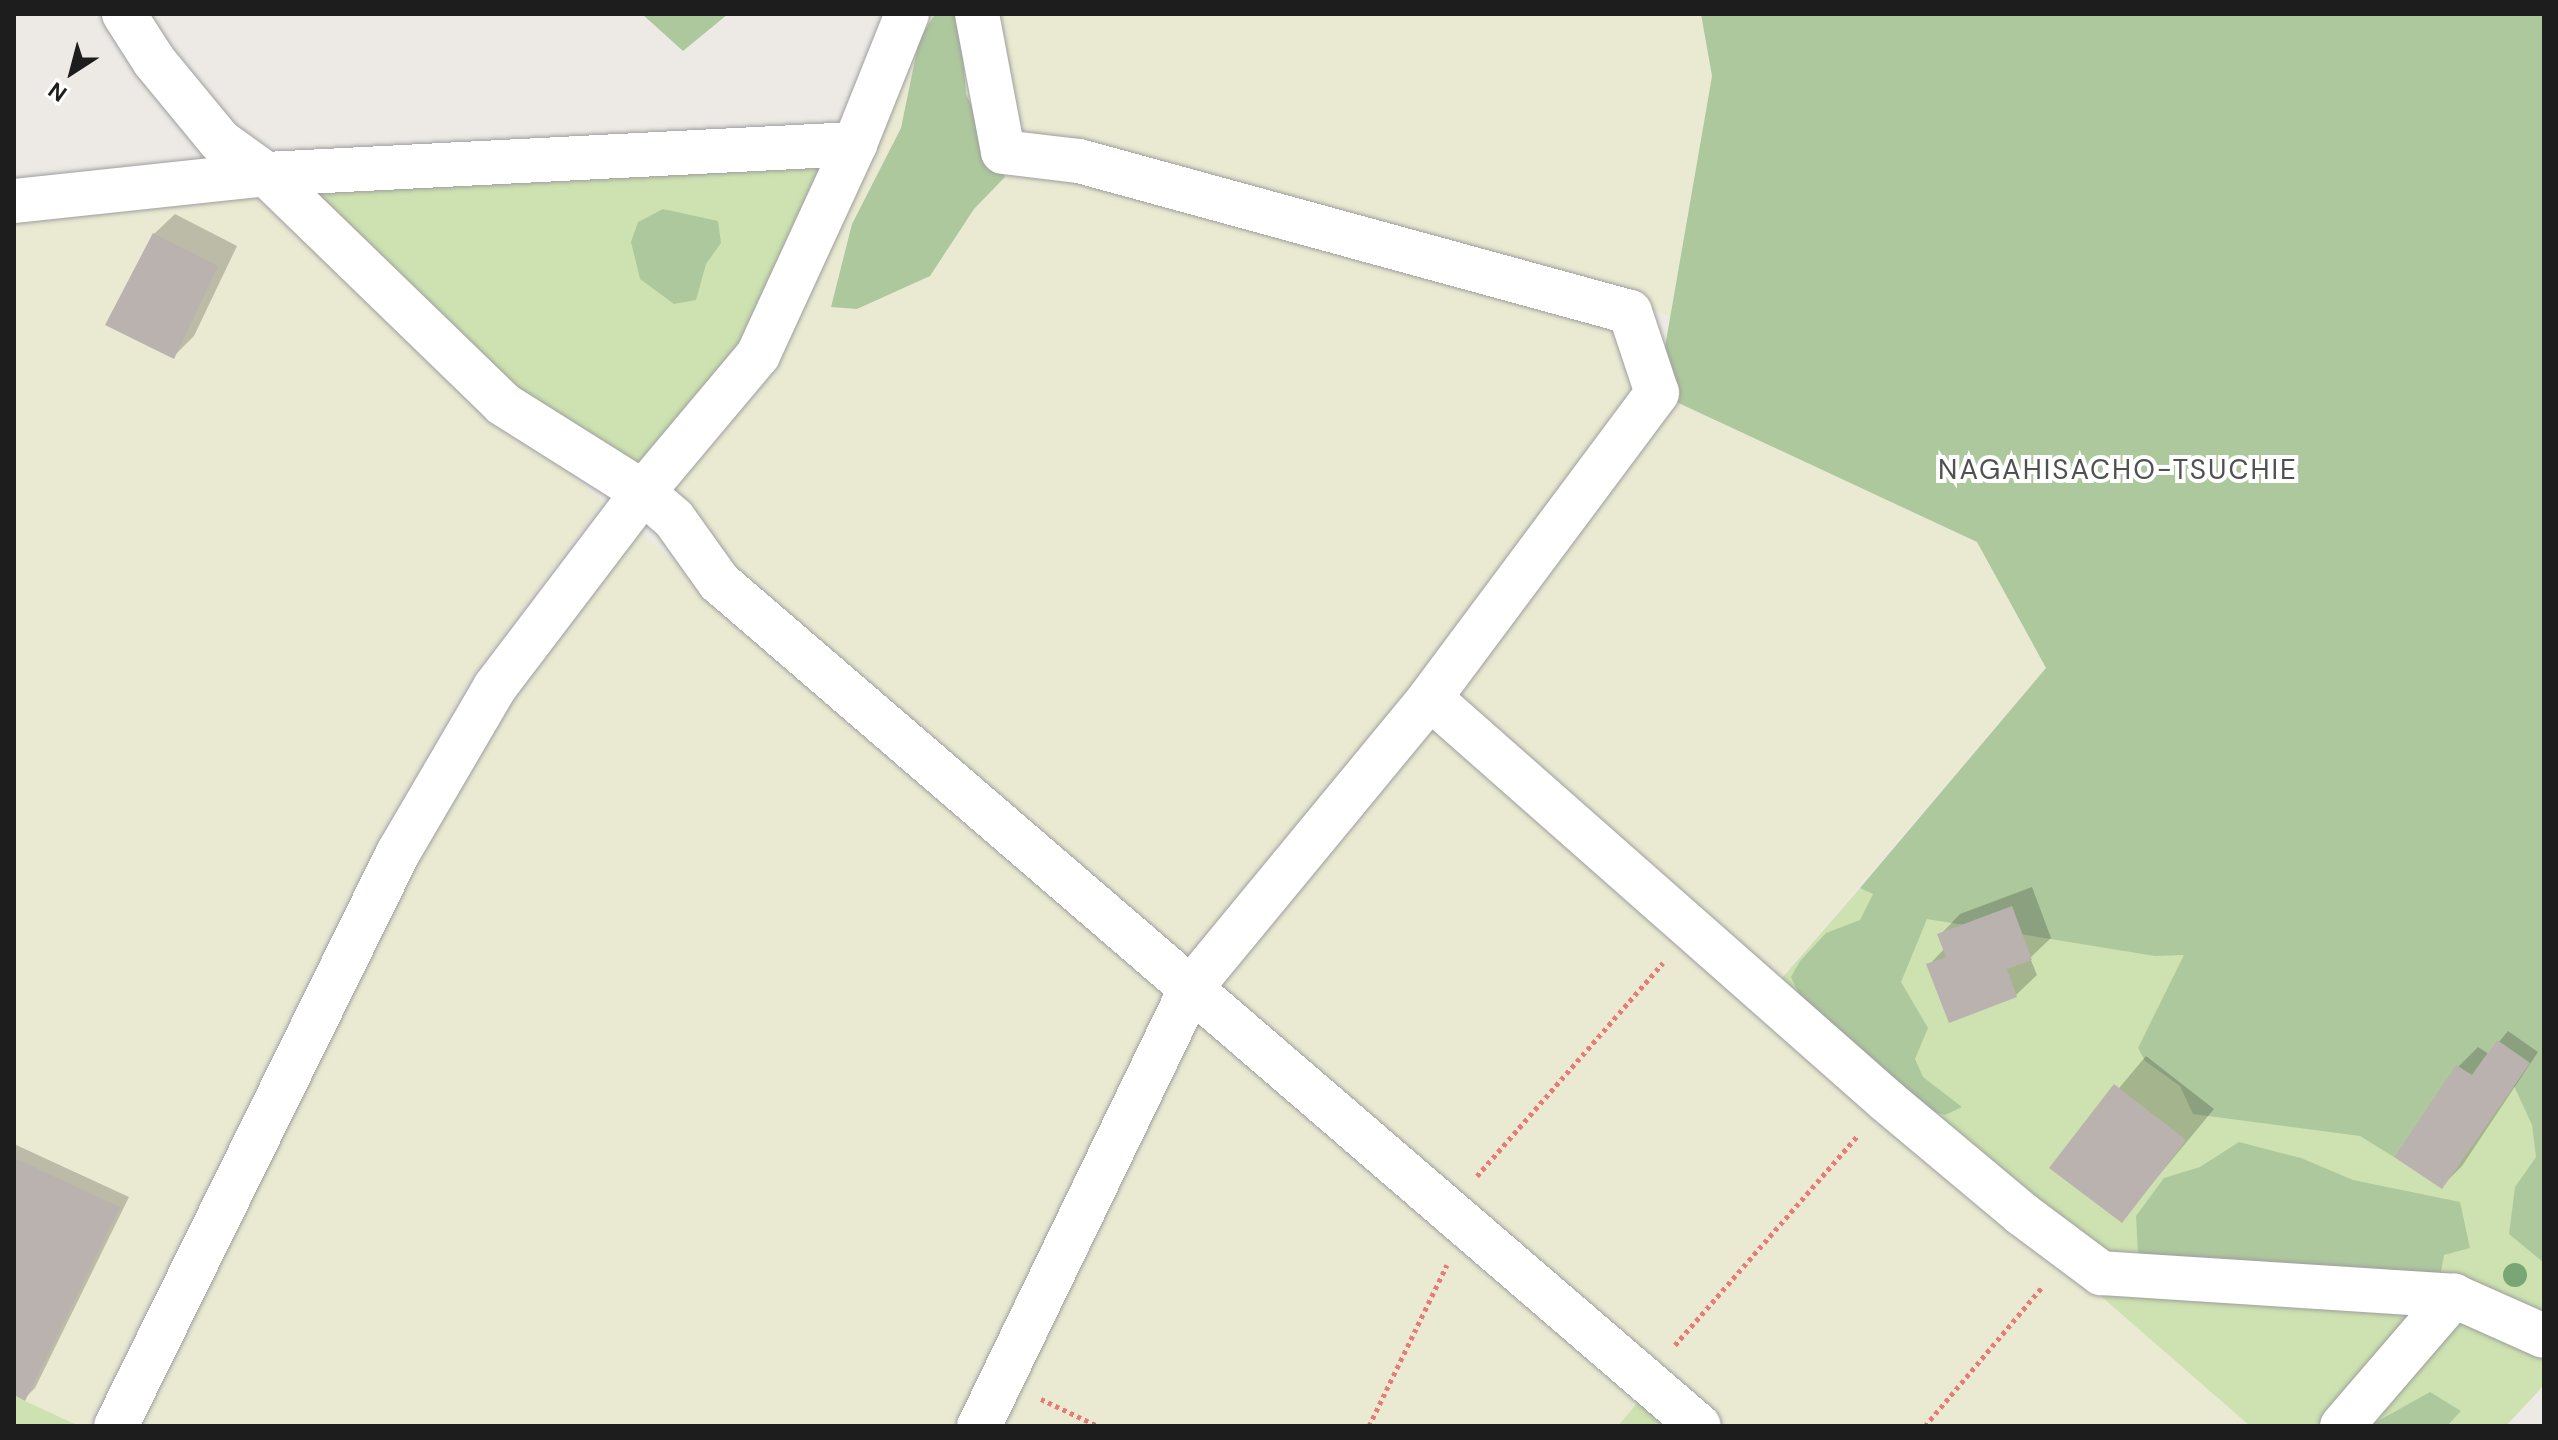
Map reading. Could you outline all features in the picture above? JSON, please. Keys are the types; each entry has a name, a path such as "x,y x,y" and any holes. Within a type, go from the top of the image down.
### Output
{"street":[{"path":"124,14 154,61 220,141 266,174 503,404 643,492 674,519 719,582 1699,1426"},
{"path":"116,1426 398,853 495,687 643,492 758,355 855,144 907,14"},
{"path":"977,14 1003,152 1079,161 1630,312 1657,393 1430,698 1191,988 979,1426"},
{"path":"14,201 266,174 855,144"},
{"path":"1430,698 1887,1101 2101,1273 2454,1296 2544,1336"},
{"path":"2342,1426 2454,1296"}],"path":[{"path":"1448,1209 1694,928"},
{"path":"1645,1378 1887,1101"},
{"path":"1925,1426 2072,1252"},
{"path":"1369,1426 1450,1258"},
{"path":"1026,1391 1098,1426"}],"green space":[{"path":"642,14 728,14 683,51"},
{"path":"929,14 970,14 995,157 1625,317 1645,390 1190,977 728,577 663,495 763,376"},
{"path":"935,14 960,14 966,94 1005,177 974,209 930,276 857,309 831,307 852,224 901,128 919,40"},
{"path":"987,14 1701,14 1712,76 1670,316 1077,152 1007,145"},
{"path":"1701,14 2544,14 2544,1263 2509,1234 2515,1187 2536,1157 2532,1125 2514,1086 2530,1063 2497,1040 2472,1075 2456,1066 2394,1157 2360,1136 2193,1114 2180,1086 2145,1061 2138,1048 2184,955 2155,956 1927,919 1901,982 1928,1028 1915,1059 1923,1077 1962,1107 1945,1115 1905,1103 1803,1003 1791,977 1800,961 1826,933 1860,920 1873,894 1860,888 2046,668 1977,542 1657,393 1712,76"},
{"path":"843,153 747,347 638,471 510,391 288,179"},
{"path":"253,193 603,502 470,679 380,836 89,1426 14,1426 14,216"},
{"path":"663,209 718,221 721,243 706,264 696,300 674,304 640,279 631,242 638,222"},
{"path":"1657,393 1977,542 2046,668 1774,986 1438,694"},
{"path":"631,525 1185,989 973,1426 132,1426 504,690"},
{"path":"1433,714 2250,1426 1705,1426 1199,988"},
{"path":"1860,888 2544,944 2544,1385 2506,1426 2250,1426 1762,1001"},
{"path":"1197,999 1689,1426 991,1426"},
{"path":"2239,1142 2301,1158 2353,1180 2460,1202 2470,1248 2444,1255 2437,1295 2192,1290 2138,1253 2136,1216 2164,1178 2200,1167"},
{"path":"1648,1390 1689,1426 1618,1426"},
{"path":"2430,1392 2461,1411 2447,1426 2369,1426"},
{"path":"14,1395 25,1401 79,1426 14,1426"}],"building":[{"path":"153,233 218,266 174,359 105,325"},
{"path":"2012,906 2032,960 2007,969 2017,997 1949,1023 1926,964 1946,957 1937,934"},
{"path":"2497,1040 2530,1063 2442,1189 2394,1157 2456,1065 2472,1075"},
{"path":"2114,1084 2186,1140 2122,1223 2049,1168"},
{"path":"14,1158 120,1207 25,1401 14,1395"}],"district":[{"name":"NAGAHISACHO-TSUCHIE","path":"2118,470"}]}
